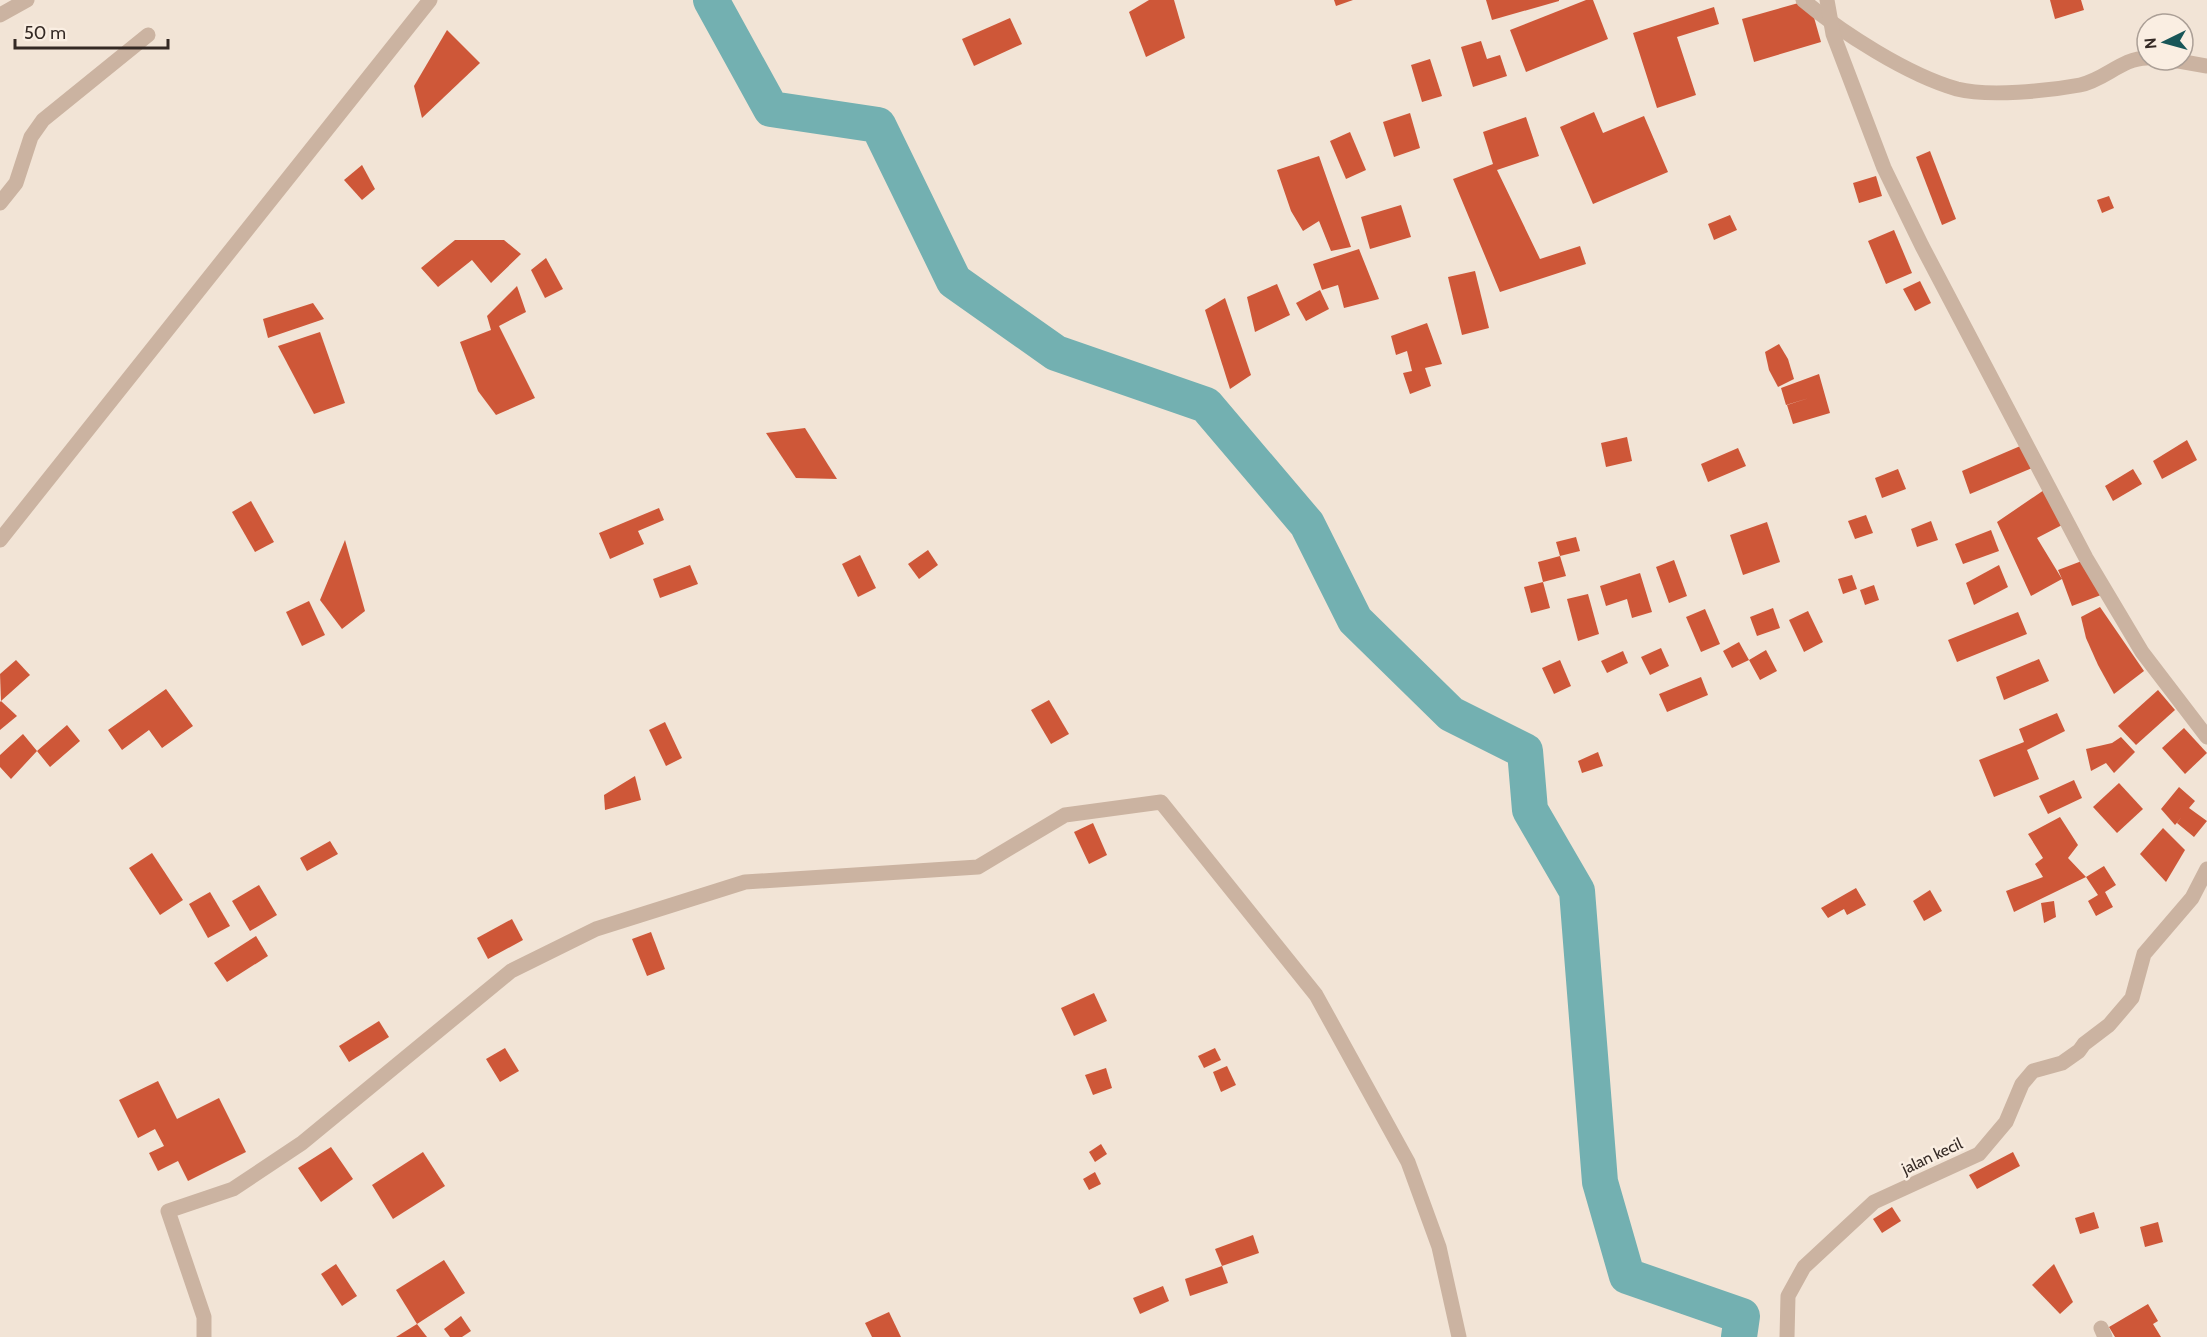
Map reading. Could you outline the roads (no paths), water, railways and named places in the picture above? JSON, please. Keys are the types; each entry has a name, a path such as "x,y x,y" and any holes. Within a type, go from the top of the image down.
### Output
{"street":[{"path":"0,15 27,0"},
{"path":"0,540 430,0"},
{"path":"1803,0 1831,23 1927,76 1957,89 1980,93 2081,85 2106,76 2120,66 2135,62"},
{"path":"1827,0 1831,23 1884,168 1972,344 2085,558 2142,652 2207,737"},
{"path":"0,203 16,183 31,136 44,120 148,35"},
{"path":"204,1337 204,1317 168,1211 233,1189 302,1143 511,971 596,929 745,882 978,867 1065,815 1161,802 1316,995 1408,1162 1439,1247 1459,1337"},
{"name":"jalan kecil","path":"1787,1337 1788,1296 1804,1267 1874,1202 1979,1154 2006,1122 2022,1084 2033,1071 2062,1063 2079,1051 2084,1044 2109,1025 2132,998 2144,954 2192,898 2207,869"}],"waterway":[{"path":"711,0 771,109 878,125 954,281 1056,353 1206,405 1307,524 1355,620 1451,714 1525,751 1530,810 1577,891 1600,1182 1627,1276 1742,1316 1739,1337"}]}
